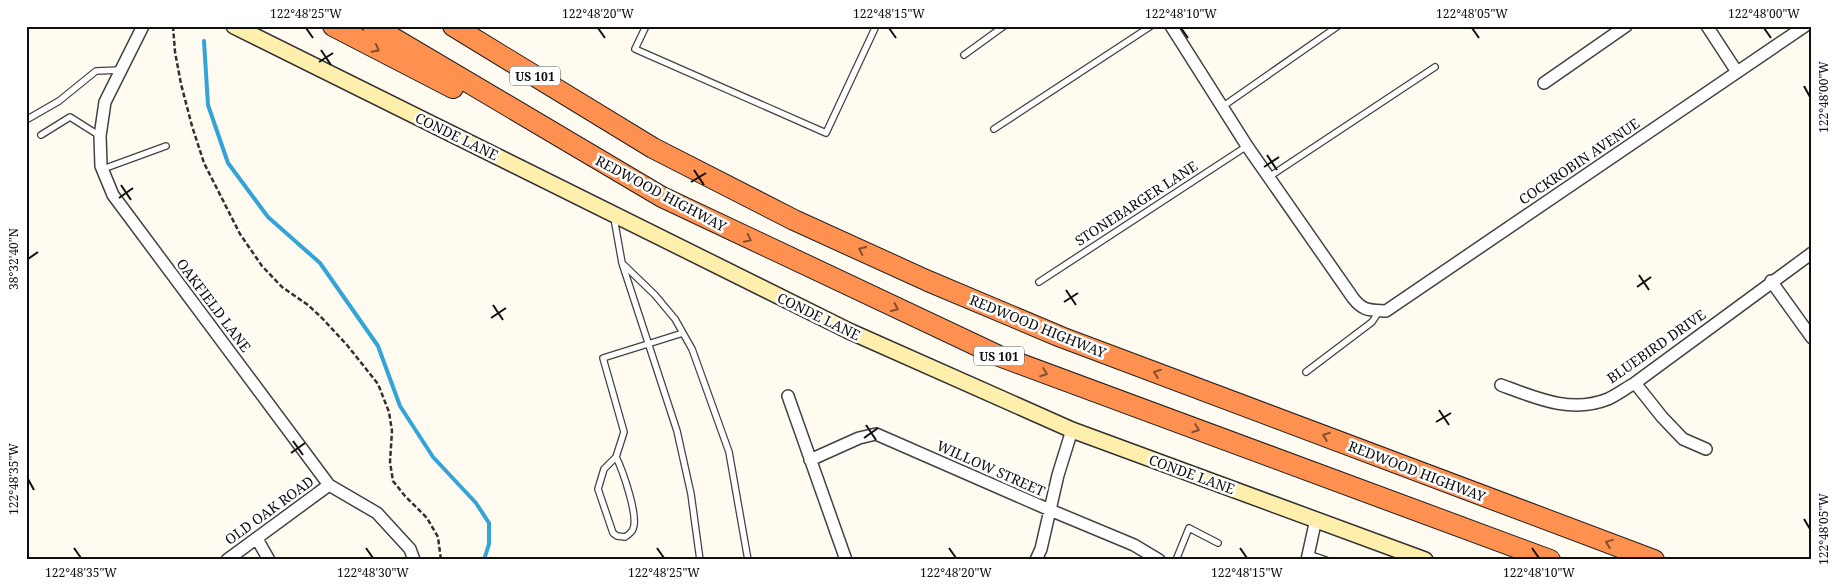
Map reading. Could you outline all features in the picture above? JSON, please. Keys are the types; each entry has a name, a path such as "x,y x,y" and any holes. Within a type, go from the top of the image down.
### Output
{"highway":[{"path":"333,26 602,163"},
{"name":"REDWOOD HIGHWAY","path":"373,26 662,197 825,276 999,356 1550,560"},
{"name":"REDWOOD HIGHWAY","path":"453,26 653,148 794,220 928,281 1061,338 1654,560"},
{"path":"479,26 618,127"}],"street":[{"name":"OAKFIELD LANE","path":"143,26 105,102 100,136 103,168 114,195 329,485 377,513 410,549 414,560"},
{"name":"CONDE LANE","path":"234,26 849,331 1072,430 1316,518 1425,560"},
{"path":"1171,26 1269,177"},
{"path":"1544,83 1626,26"},
{"path":"1707,26 1737,72"},
{"name":"COCKROBIN AVENUE","path":"1269,177 1353,298 1360,306 1366,309 1386,311 1805,26"},
{"name":"BLUEBIRD DRIVE","path":"1501,385 1546,402 1585,405 1608,399 1635,383 1771,281 1812,253"},
{"path":"1771,281 1812,338"},
{"path":"1635,383 1662,417 1684,439 1706,449"},
{"path":"788,396 846,560"},
{"path":"1036,560 1041,548 1058,474 1072,430"},
{"name":"WILLOW STREET","path":"810,460 859,438 876,434 1134,545 1159,560"},
{"name":"OLD OAK ROAD","path":"227,560 329,485"},
{"path":"1307,557 1316,518"},
{"path":"257,539 269,560"}],"lane":[{"path":"646,26 635,49 826,133 876,26"},
{"path":"964,55 1004,26"},
{"path":"994,129 1151,26"},
{"path":"1222,107 1338,26"},
{"path":"1269,177 1434,66"},
{"path":"26,120 59,101 96,71 122,70"},
{"path":"41,135 70,117 100,136"},
{"path":"103,168 166,146"},
{"name":"STONEBARGER LANE","path":"1039,282 1248,146"},
{"path":"613,213 622,263 677,432 691,494 700,560"},
{"path":"622,263 675,319 692,349 729,452 748,560"},
{"path":"1306,372 1372,322 1380,310"},
{"path":"616,457 624,473 635,521 633,530 625,538 613,533 598,489 604,469 616,457 624,432 603,358 683,333"},
{"path":"1176,560 1189,528 1218,542"},
{"path":"1307,557 1326,560"}],"path":[{"path":"173,26 175,52 181,84 204,163 240,234 262,266 282,287 308,305 322,318 347,345 378,384 389,412 392,431 390,462 393,482 427,518 438,538 441,560"}],"waterway":[{"path":"204,41 208,105 228,163 268,217 320,263 378,346 400,406 433,457 476,503 489,523 489,544 484,560"}]}
